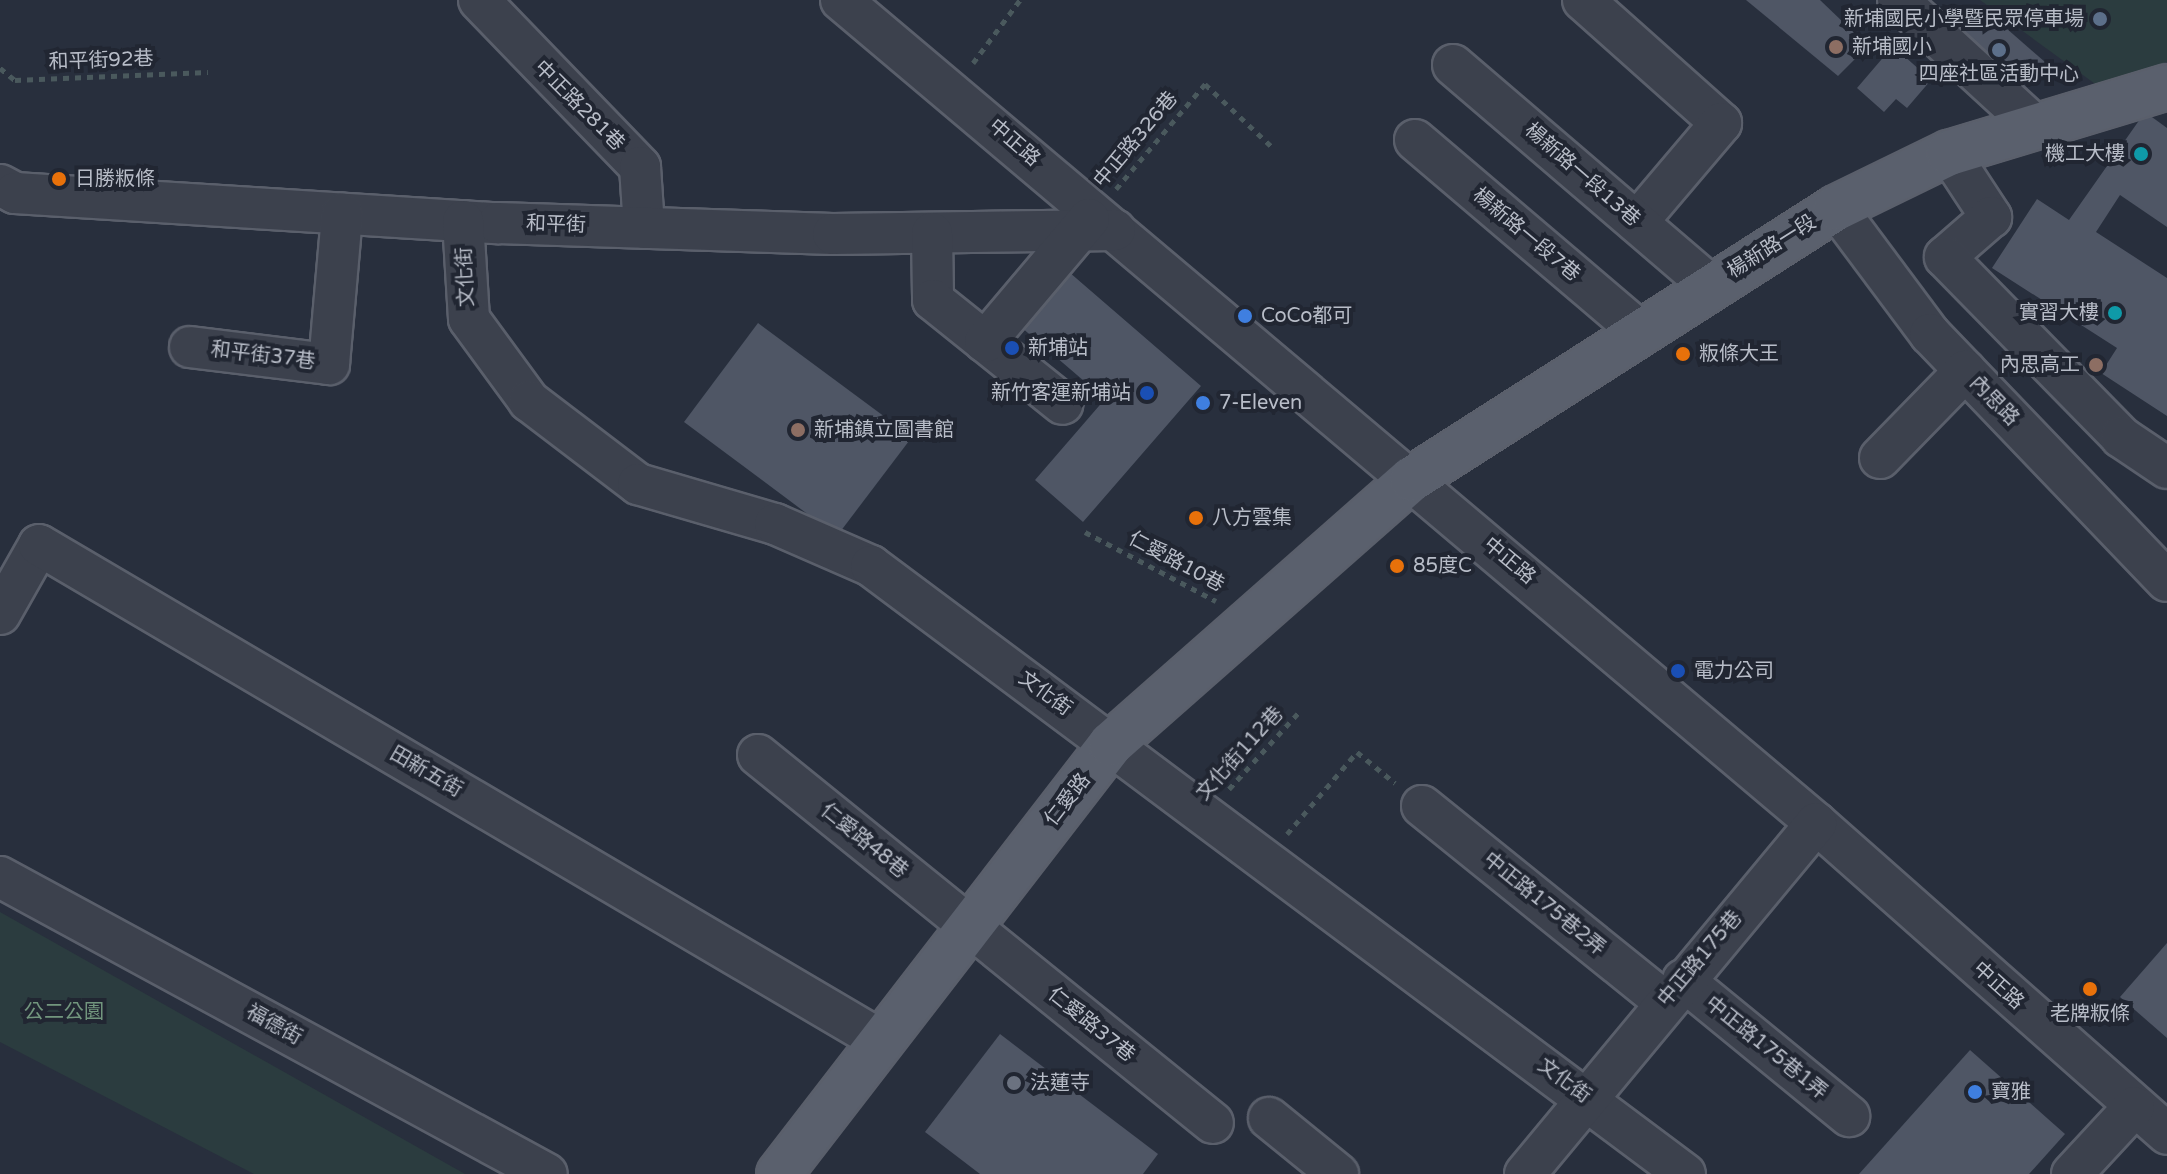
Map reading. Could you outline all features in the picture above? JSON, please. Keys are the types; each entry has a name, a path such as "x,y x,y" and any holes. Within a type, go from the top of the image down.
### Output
{"main road":[{"name":"楊新路一段","path":"1412,479 1638,330 1836,208 1949,153 2167,87"},
{"name":"仁愛路","path":"779,1174 1111,744 1412,479"}],"street":[{"name":"中正路281巷","path":"479,0 640,167 644,228"},
{"name":"中正路","path":"841,0 953,90 1096,225 1412,479 1816,823 2167,1134"},
{"path":"1583,0 1721,123 1637,222"},
{"path":"1898,0 2036,127"},
{"name":"楊新路一段13巷","path":"1453,65 1710,285"},
{"name":"楊新路一段7巷","path":"1415,140 1638,330"},
{"path":"1949,153 1991,217 1945,257 2121,437 2167,468"},
{"name":"和平街","path":"0,185 15,193 463,221 644,228 932,233 1096,225"},
{"name":"內思路","path":"1836,208 1965,371 2167,581"},
{"name":"和平街37巷","path":"190,347 329,364 342,214"},
{"name":"文化街","path":"463,221 469,319 529,401 638,484 775,524 871,566 1111,744 1263,863 1585,1096 1685,1174"},
{"path":"985,342 1096,225"},
{"path":"932,233 933,300 1063,404"},
{"path":"1880,458 1965,371"},
{"name":"田新五街","path":"0,614 39,545 880,1040"},
{"name":"仁愛路48巷","path":"758,755 969,927"},
{"name":"中正路175巷2弄","path":"1422,806 1674,991"},
{"name":"中正路175巷","path":"1525,1174 1585,1096 1816,823"},
{"name":"福德街","path":"0,877 547,1174"},
{"name":"仁愛路37巷","path":"969,927 1213,1123"},
{"name":"中正路175巷1弄","path":"1674,991 1849,1116"},
{"path":"2072,1174 2134,1107"},
{"path":"1269,1118 1338,1174"}],"path":[{"path":"953,90 1020,0"},
{"name":"和平街92巷","path":"0,68 15,80 208,72"},
{"name":"中正路326巷","path":"1096,225 1205,84 1272,147"},
{"name":"仁愛路10巷","path":"1085,532 1252,620"},
{"name":"文化街112巷","path":"1205,817 1299,712"},
{"path":"1263,863 1357,752 1422,806"}],"green space":[{"name":"新埔國民小學暨民眾停車場","path":"1980,0 2167,0 2167,62 2098,86"},
{"name":"公二公園","path":"0,912 465,1174 254,1174 0,1042"}],"building":[{"path":"1746,0 1820,0 1868,46 1838,76"},
{"name":"四座社區活動中心","path":"1982,7 2045,62 2016,94 1953,39"},
{"path":"1893,46 1931,80 1907,108 1896,99 1884,112 1857,88"},
{"name":"實習大樓","path":"2145,112 2167,128 2167,227 2120,195 2096,232 2167,278 2167,416 2101,373 2117,348 1992,268 2037,199 2069,220"},
{"name":"新竹客運新埔站","path":"1069,272 1201,386 1083,522 1035,480 1105,399 1021,327"},
{"name":"新埔鎮立圖書館","path":"758,323 912,437 837,536 684,422"},
{"path":"2167,943 2167,1038 2120,997"},
{"name":"法蓮寺","path":"1000,1034 1158,1154 1143,1174 980,1174 925,1132"},
{"name":"寶雅","path":"1970,1050 2065,1134 2029,1174 1859,1174"}],"place":[{"name":"新埔國民小學暨民眾停車場","path":"2100,19"},
{"name":"新埔國小","path":"1836,47"},
{"name":"四座社區活動中心","path":"1999,50"},
{"name":"機工大樓","path":"2141,154"},
{"name":"日勝粄條","path":"59,179"},
{"name":"實習大樓","path":"2115,313"},
{"name":"CoCo都可","path":"1245,316"},
{"name":"新埔站","path":"1012,348"},
{"name":"粄條大王","path":"1683,354"},
{"name":"內思高工","path":"2096,365"},
{"name":"新竹客運新埔站","path":"1147,393"},
{"name":"7-Eleven","path":"1203,403"},
{"name":"新埔鎮立圖書館","path":"798,430"},
{"name":"八方雲集","path":"1196,518"},
{"name":"85度C","path":"1397,566"},
{"name":"電力公司","path":"1678,671"},
{"name":"老牌粄條","path":"2090,989"},
{"name":"法蓮寺","path":"1014,1083"},
{"name":"寶雅","path":"1975,1092"}]}
